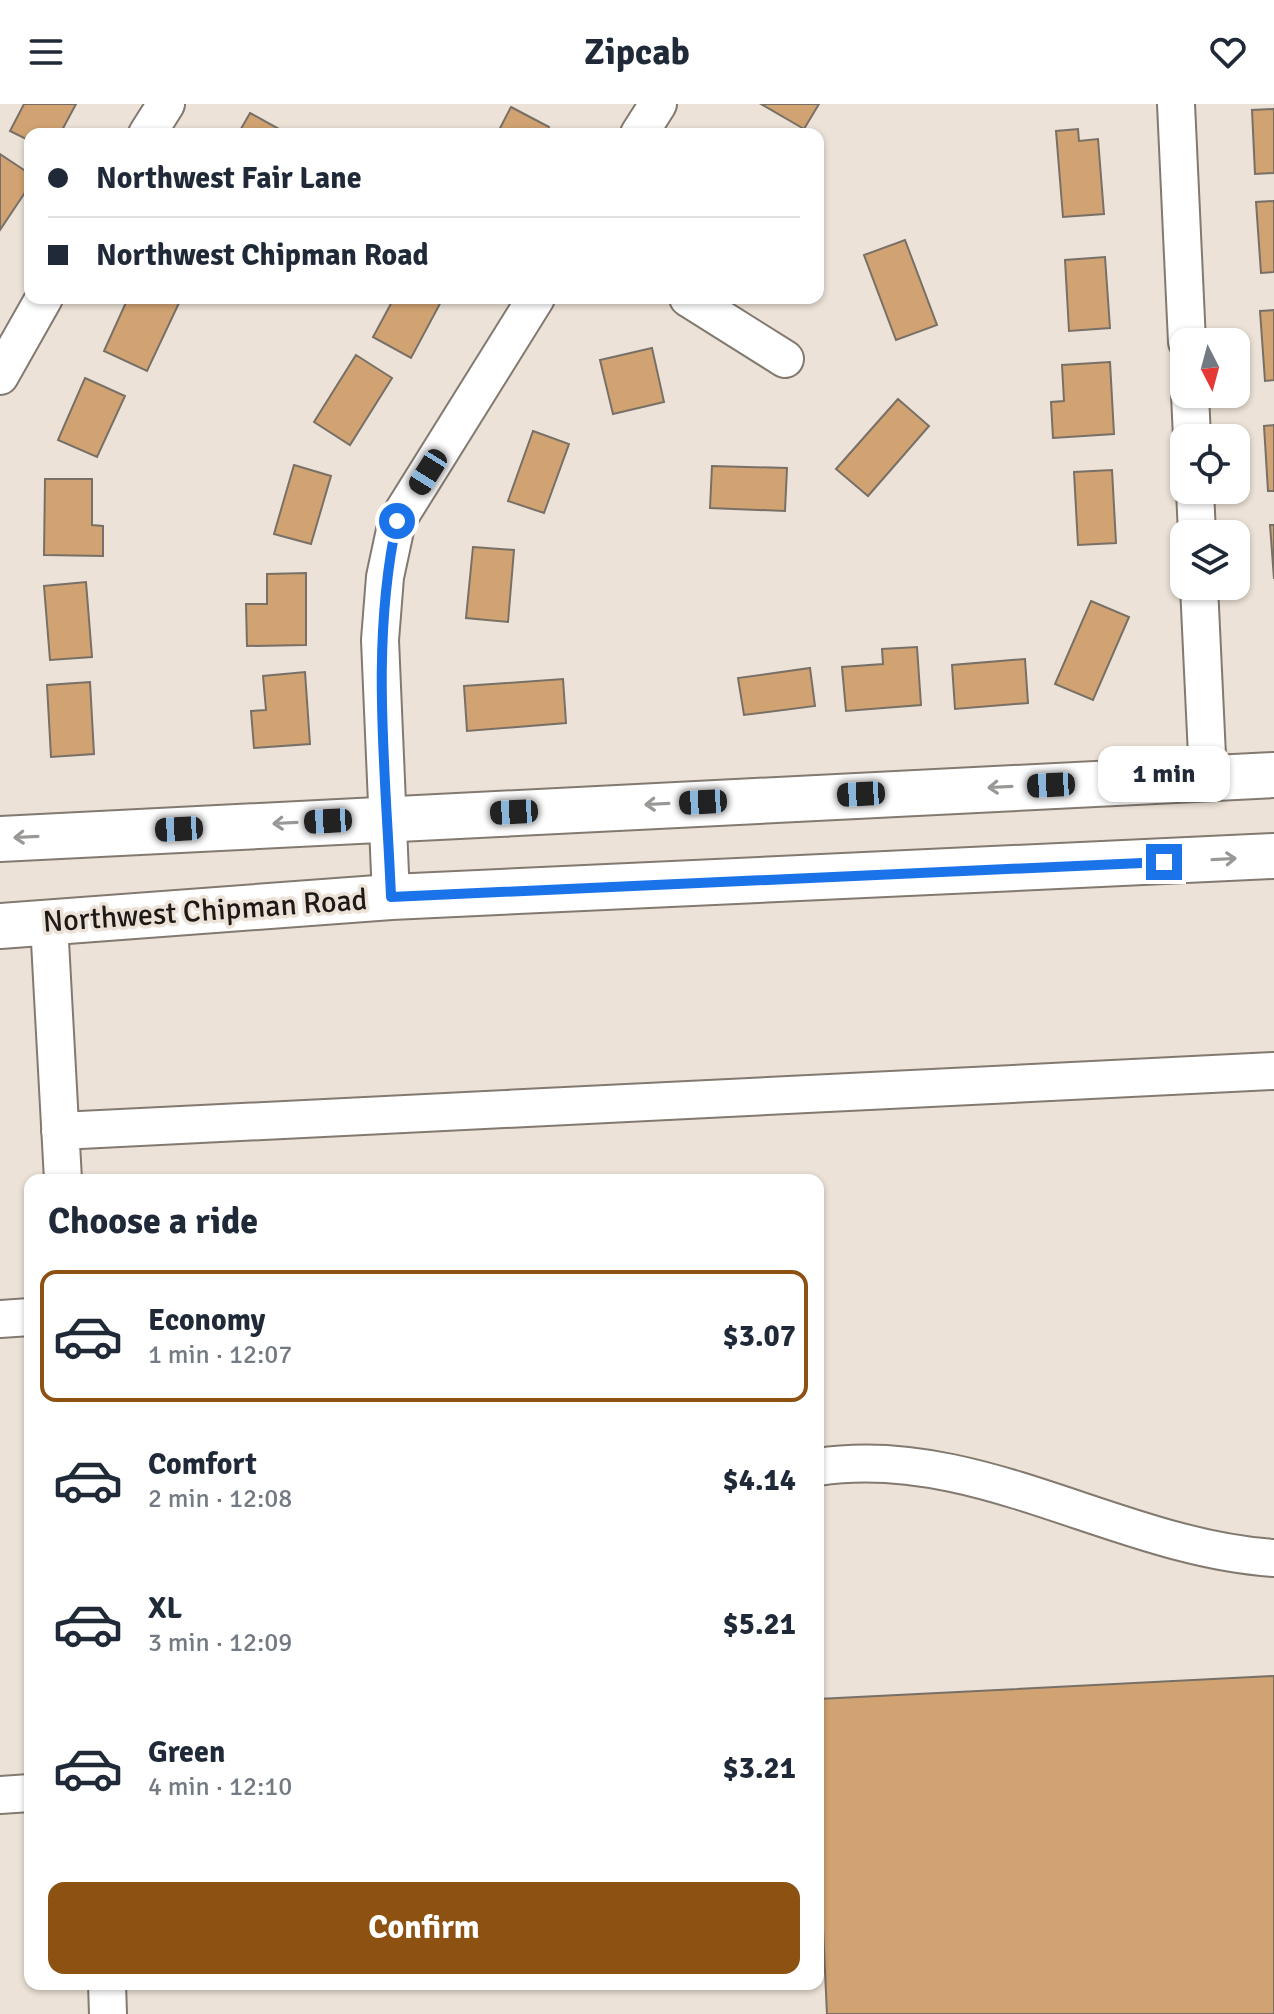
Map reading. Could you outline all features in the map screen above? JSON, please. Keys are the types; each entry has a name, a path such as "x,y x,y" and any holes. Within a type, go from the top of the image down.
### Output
{"main road":[{"path":"0,839 1274,775"},
{"name":"Northwest Chipman Road","path":"0,926 391,897 1274,856"}],"street":[{"path":"151,128 166,104"},
{"path":"643,128 658,104"},
{"path":"1176,104 1186,328"},
{"path":"0,376 41,304"},
{"path":"391,897 380,640 385,577 397,521 532,304"},
{"path":"698,304 785,359"},
{"path":"1200,600 1208,777"},
{"path":"49,923 63,1174"},
{"path":"60,1131 1274,1071"},
{"path":"0,1319 24,1317"},
{"path":"824,1466 926,1467 1187,1541 1252,1557 1274,1558"},
{"path":"0,1795 24,1793"},
{"path":"107,1990 108,2014"}],"building":[{"path":"24,104 76,104 63,128 24,128 24,138 10,131"},
{"path":"761,104 819,104 802,128"},
{"path":"511,107 549,127 548,128 500,128"},
{"path":"1274,109 1274,173 1255,174 1252,110"},
{"path":"250,113 277,128 241,128"},
{"path":"1078,129 1079,141 1098,139 1104,214 1063,217 1056,131"},
{"path":"0,154 24,170 24,194 0,230"},
{"path":"1274,201 1274,272 1261,273 1256,202"},
{"path":"905,240 937,325 896,340 864,255"},
{"path":"1105,257 1110,328 1069,331 1065,260"},
{"path":"125,304 179,304 147,371 104,351"},
{"path":"391,304 440,304 411,358 373,337"},
{"path":"1274,310 1274,380 1265,381 1260,311"},
{"path":"652,348 664,402 613,414 600,360"},
{"path":"356,355 392,378 350,445 314,422"},
{"path":"1110,362 1114,434 1053,438 1051,402 1064,401 1062,365"},
{"path":"85,378 125,396 97,457 58,440"},
{"path":"898,399 929,426 868,496 836,469"},
{"path":"1274,425 1274,491 1268,491 1264,426"},
{"path":"533,431 569,444 544,513 508,501"},
{"path":"294,465 331,476 311,544 274,534"},
{"path":"712,466 787,468 785,511 710,508"},
{"path":"1112,470 1116,543 1078,545 1074,472"},
{"path":"45,479 92,479 92,525 103,526 103,556 44,555"},
{"path":"1270,525 1274,525 1274,579"},
{"path":"473,547 514,550 508,622 466,618"},
{"path":"306,573 306,645 247,646 246,604 267,604 267,574"},
{"path":"86,582 92,657 50,660 44,586"},
{"path":"1091,601 1129,617 1093,700 1055,684"},
{"path":"917,647 921,705 846,711 842,667 883,664 882,649"},
{"path":"1025,659 1028,703 955,709 952,665"},
{"path":"810,668 815,706 744,715 738,678"},
{"path":"305,672 310,744 254,748 251,711 266,710 263,676"},
{"path":"563,679 566,723 467,731 464,686"},
{"path":"90,682 94,754 51,757 47,685"},
{"path":"1274,1676 1274,2014 827,2014 824,1699"}],"route":[{"path":"397,521 385,577 380,640 391,897 1164,862"}]}
